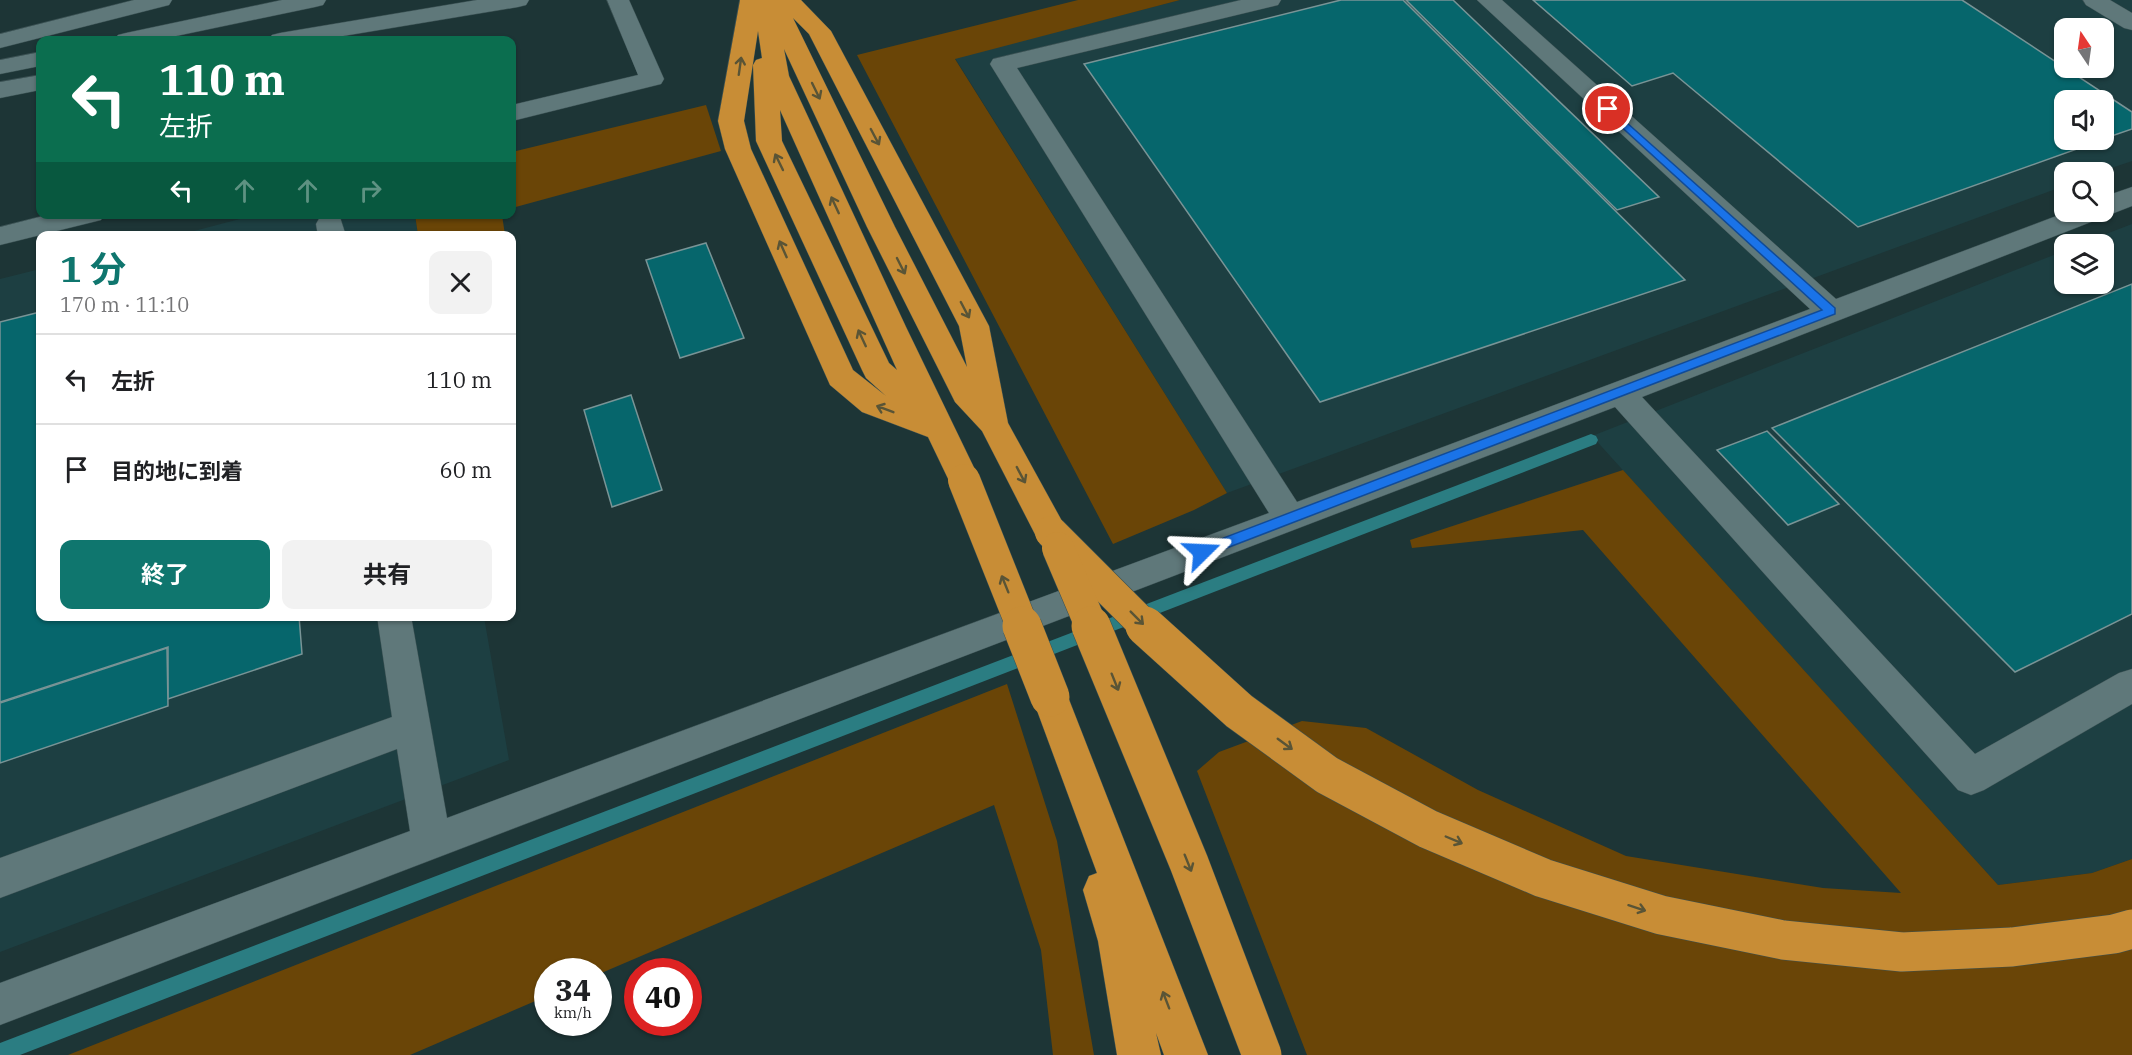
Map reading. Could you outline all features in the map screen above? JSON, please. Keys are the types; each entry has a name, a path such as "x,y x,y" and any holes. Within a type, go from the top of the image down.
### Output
{"highway":[{"path":"752,0 746,21 731,121 738,149 841,377 873,404 940,429"},
{"path":"762,0 769,141 877,370 940,429 964,480 1050,697 1186,1055"},
{"path":"773,0 882,227 966,394 993,423 1051,532 1106,658 1225,955 1262,1055"},
{"path":"788,0 819,31 974,326 993,423"},
{"path":"1051,532 1155,636 1239,711 1328,775 1428,829 1543,878 1661,915 1750,934 1783,940 1902,952 2012,947 2114,934 2132,929"},
{"path":"1050,697 1118,941 1139,1055"}],"street":[{"path":"0,41 161,0"},
{"path":"145,36 315,0"},
{"path":"304,36 518,0"},
{"path":"516,112 652,79 618,0"},
{"path":"1270,0 1002,64 1290,519"},
{"path":"1488,0 1831,311"},
{"path":"2094,0 2132,23"},
{"path":"0,68 36,60"},
{"path":"0,90 36,84"},
{"path":"2114,203 2132,196"},
{"path":"0,237 71,219"},
{"path":"0,1004 431,840 1290,519 2066,222"},
{"path":"1619,392 1971,777 2132,685"},
{"path":"395,621 431,840"},
{"path":"0,878 412,727"}],"shaded area":[{"path":"1078,0 1180,0 955,59 1227,493 1194,510 1113,544 857,55"},
{"path":"1180,0 2132,0 2132,161 2114,167 2114,162 2054,162 2054,190 1227,493 955,58"},
{"path":"706,105 721,151 516,207 516,151"},
{"path":"240,219 416,219 417,231 194,231"},
{"path":"416,219 503,219 504,231 417,231"},
{"path":"2132,224 2132,859 2092,873 1998,885 1592,436 2054,255 2054,294 2114,294 2114,234 2106,234"},
{"path":"36,270 36,621 485,621 509,760 0,952 0,279"},
{"path":"1623,470 1998,885 2092,873 2132,859 2132,1055 1307,1055 1197,771 1219,752 1302,721 1366,728 1478,790 1626,856 1823,888 1901,893 1583,530 1412,548 1410,540"},
{"path":"1007,684 1057,841 1094,1055 1053,1055 1041,950 994,805 636,958 624,958 624,963 612,968 612,958 534,958 534,1002 410,1055 68,1055"}],"building":[{"path":"1341,0 1403,0 1685,280 1320,402 1084,64"},
{"path":"1406,0 1453,0 1659,197 1617,210"},
{"path":"1533,0 1962,0 2054,61 2054,78 2080,78 2099,90 2054,90 2054,150 2074,150 1858,227 1673,73 1632,86"},
{"path":"2114,100 2132,112 2132,129 2114,135"},
{"path":"706,243 744,338 680,358 646,260"},
{"path":"2132,284 2132,614 2015,672 1772,428 2107,294 2114,294 2114,291"},
{"path":"36,313 36,621 299,621 302,654 168,699 168,647 0,702 0,322"},
{"path":"631,395 662,490 612,507 584,410"},
{"path":"1767,431 1839,504 1788,525 1717,450"},
{"path":"167,648 168,706 0,763 0,703"}],"waterway":[{"path":"0,1053 1591,440"}],"route":[{"path":"1202,552 1831,311 1608,109"}]}
